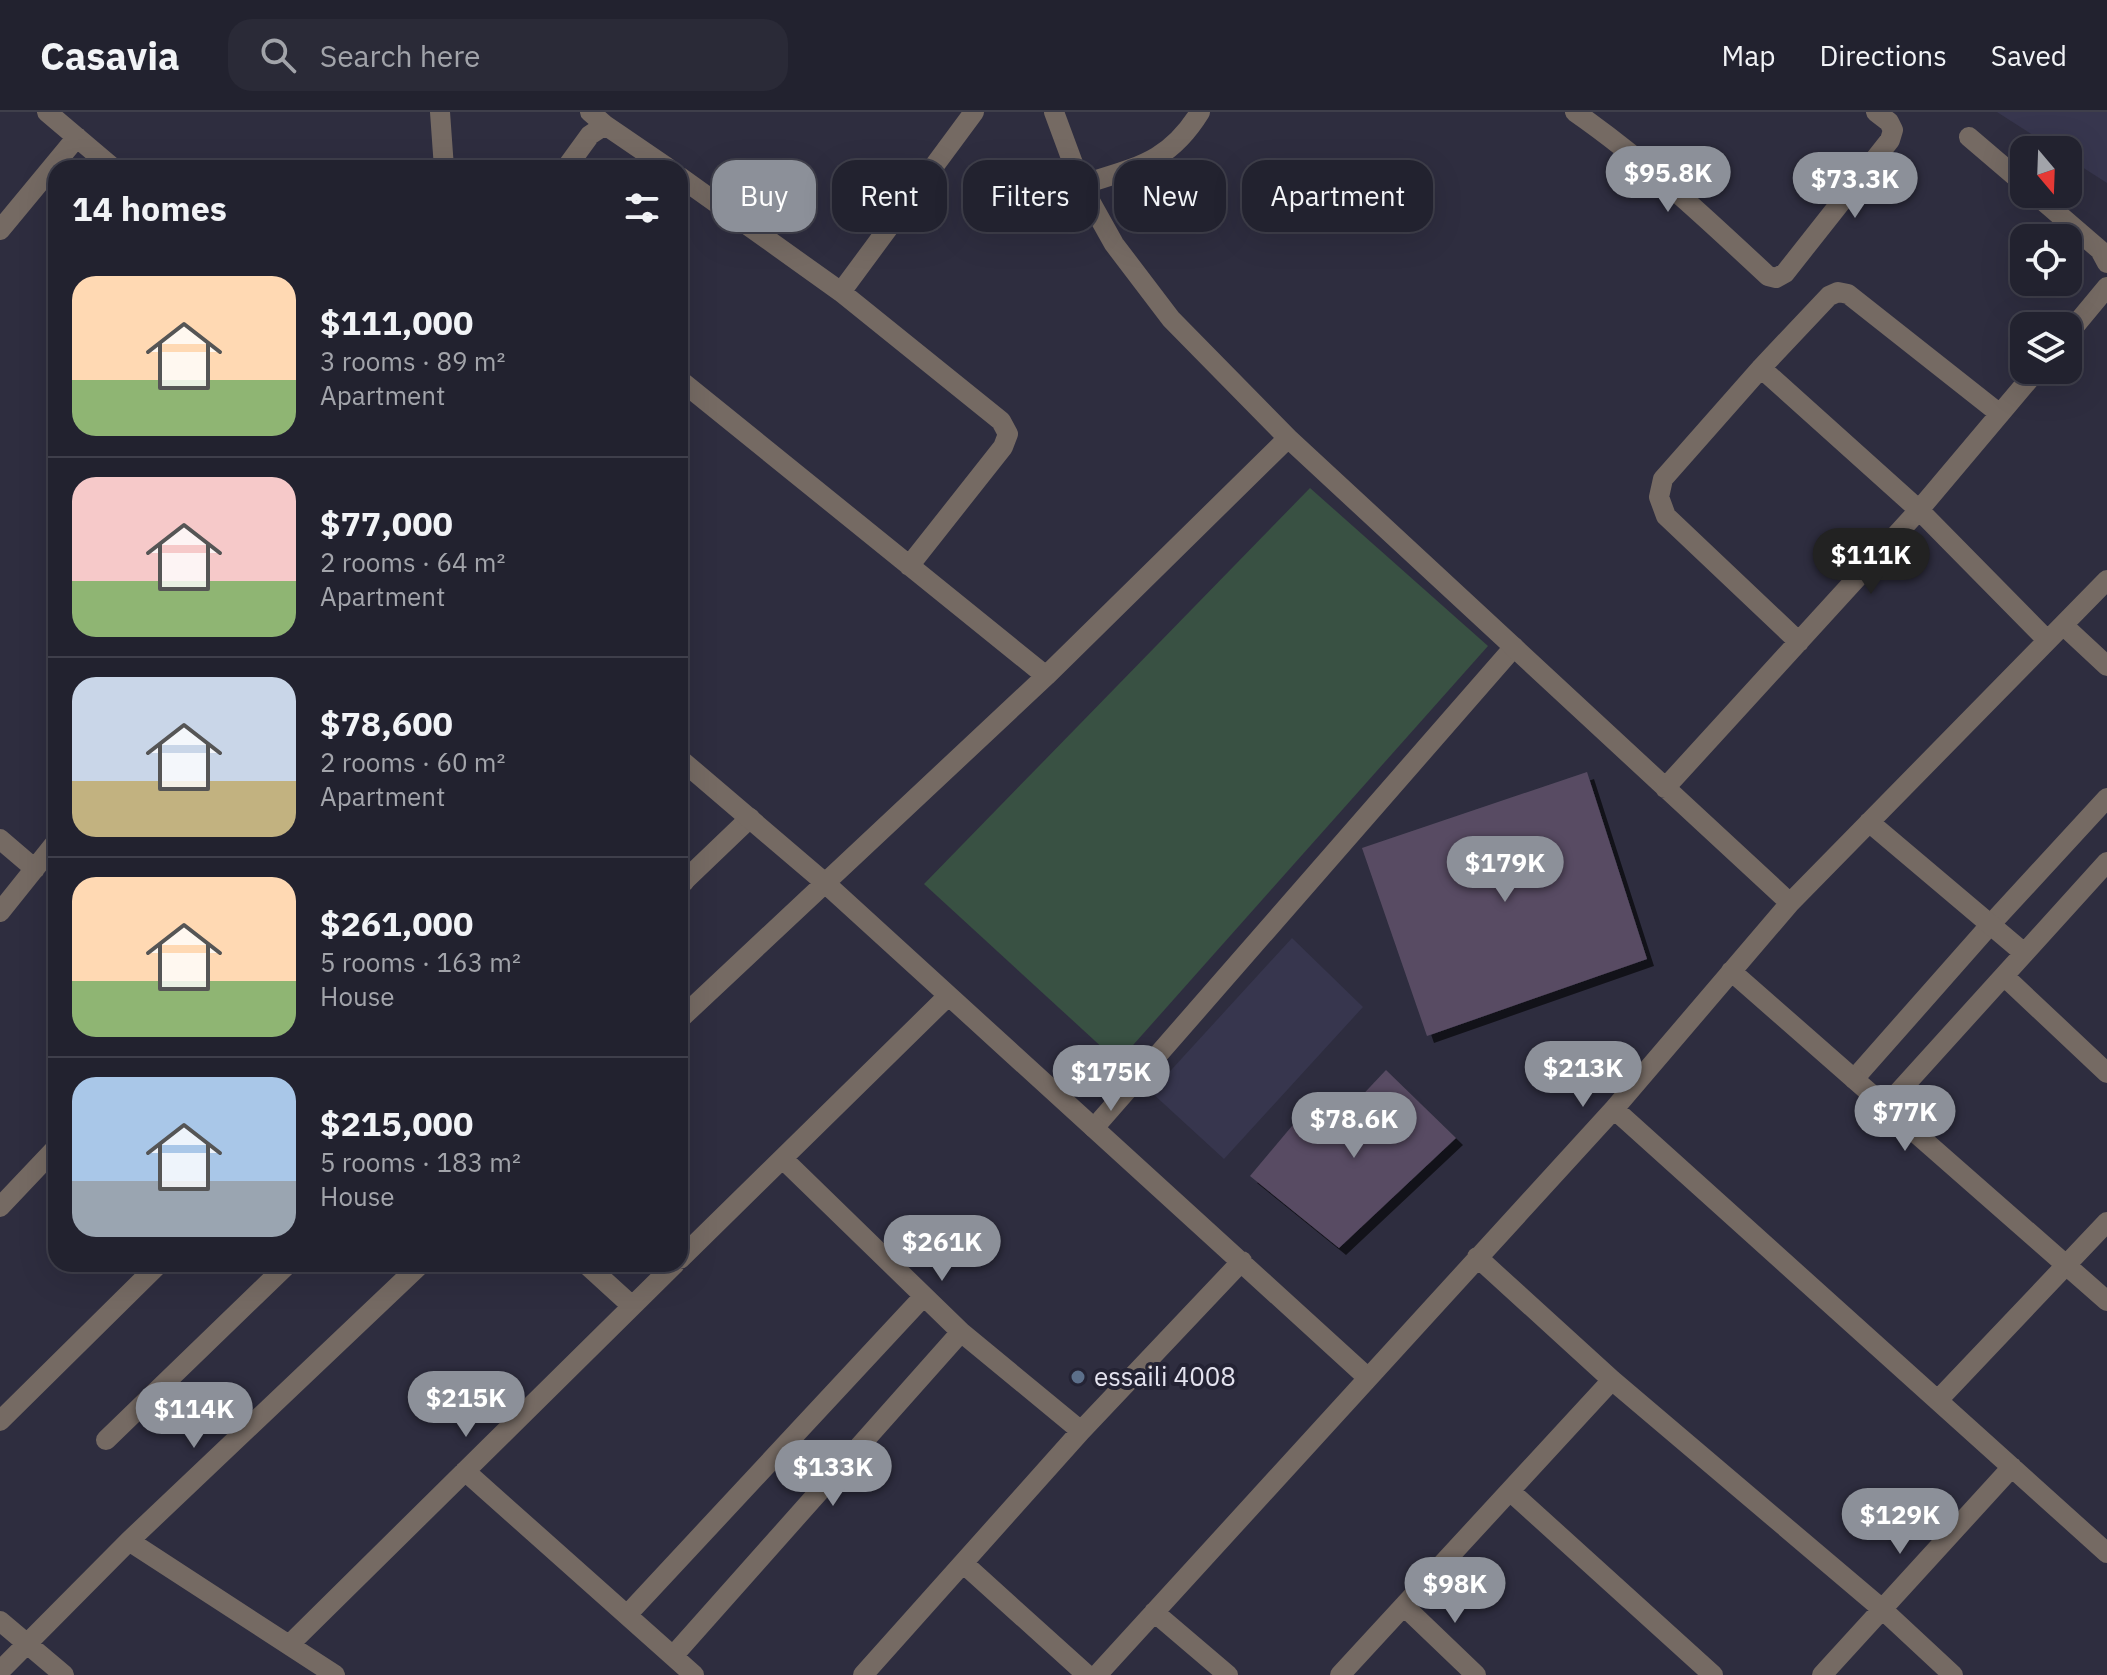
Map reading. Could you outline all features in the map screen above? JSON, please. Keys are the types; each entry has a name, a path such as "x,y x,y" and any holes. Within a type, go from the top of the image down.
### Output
{"street":[{"path":"47,112 104,160"},
{"path":"440,112 443,160"},
{"path":"841,292 974,112"},
{"path":"1054,112 1072,160"},
{"path":"1098,179 1153,161 1173,147 1200,112"},
{"path":"1575,112 1611,137 1768,276 1776,278 1785,273 1890,140 1893,130 1889,122 1876,112"},
{"path":"572,160 598,119 657,160"},
{"path":"58,160 77,137"},
{"path":"1969,137 2010,172"},
{"path":"0,230 48,172"},
{"path":"688,183 841,292 1001,421 1008,434 1003,447 909,566"},
{"path":"2051,208 2100,250 2107,263"},
{"path":"1098,215 1114,244 1171,319 1288,438 1790,903"},
{"path":"2082,317 2107,287"},
{"path":"1799,642 1666,516 1659,497 1663,479 1761,368 1829,296 1838,292 1848,294 2000,414"},
{"path":"1761,368 1919,510 2047,640"},
{"path":"1665,788 1919,510 2025,384"},
{"path":"688,386 1046,676"},
{"path":"688,1011 1046,676 1288,438"},
{"path":"1097,1675 1614,1109 1790,903 2107,580"},
{"path":"2063,625 2107,666"},
{"path":"1094,1128 1514,647"},
{"path":"688,766 824,882 1367,1377"},
{"path":"1854,1079 2107,798"},
{"path":"688,876 750,818"},
{"path":"1869,822 2024,953"},
{"path":"0,839 35,869"},
{"path":"0,912 48,852"},
{"path":"1885,1107 2107,862"},
{"path":"1731,971 2107,1301"},
{"path":"2004,976 2107,1073"},
{"path":"688,1251 948,996"},
{"path":"1614,1109 2107,1553"},
{"path":"0,1207 48,1156"},
{"path":"783,1159 961,1332 1081,1431"},
{"path":"1939,1399 2107,1222"},
{"path":"1477,1257 1612,1380 1882,1609 1953,1675"},
{"path":"863,1675 1081,1431 1242,1261"},
{"path":"0,1421 151,1272"},
{"path":"106,1440 280,1272"},
{"path":"0,1671 129,1541 413,1272"},
{"path":"595,1272 632,1306"},
{"path":"289,1645 667,1272"},
{"path":"627,1615 924,1296"},
{"path":"673,1656 961,1332"},
{"path":"1340,1675 1612,1380"},
{"path":"1822,1675 2012,1467"},
{"path":"465,1471 694,1675"},
{"path":"1510,1491 1713,1675"},
{"path":"129,1541 335,1675"},
{"path":"963,1563 1087,1675"},
{"path":"1404,1606 1476,1675"},
{"path":"1154,1612 1228,1675"},
{"path":"0,1621 64,1675"}],"shaded area":[{"path":"1997,112 2107,112 2107,183 2082,167 2082,136 2034,136"},
{"path":"1292,938 1363,1007 1224,1159 1151,1092"}],"green space":[{"path":"1310,488 1488,646 1118,1062 924,884"}],"building":[{"path":"1587,772 1647,959 1427,1036 1362,848"},
{"path":"1386,1070 1456,1138 1339,1248 1250,1176 1297,1120 1323,1137"}],"place":[{"name":"essaili 4008","path":"1078,1377"}]}
